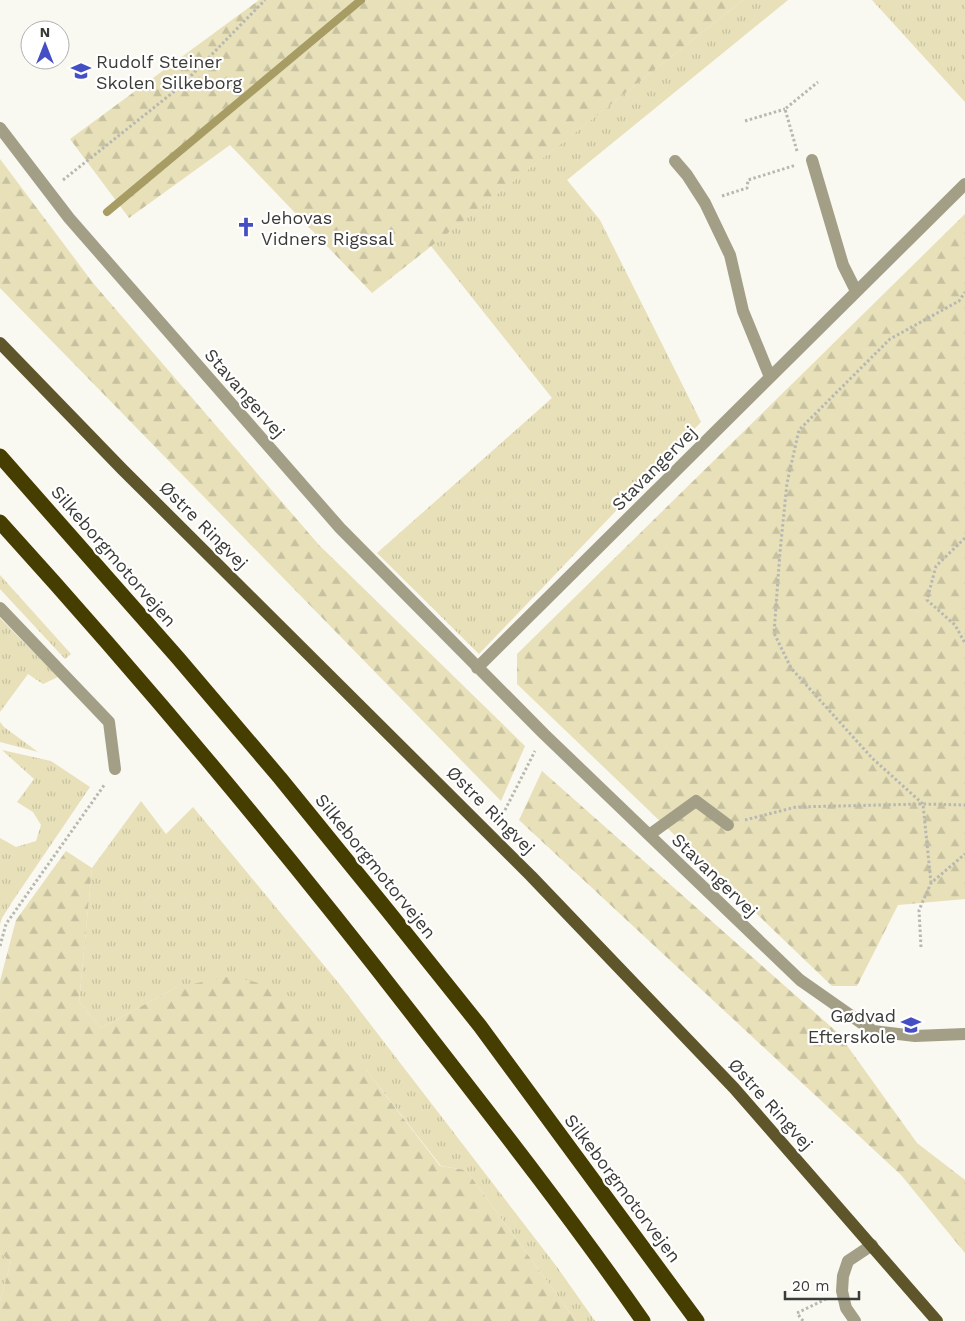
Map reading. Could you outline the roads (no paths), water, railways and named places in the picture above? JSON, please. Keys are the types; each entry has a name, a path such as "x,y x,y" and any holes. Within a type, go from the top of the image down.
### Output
{"highway":[{"name":"Silkeborgmotorvejen","path":"0,456 178,658 280,778 388,911 486,1034 697,1321"},
{"path":"0,522 37,562 232,790 356,941 524,1159 643,1321"}],"main road":[{"name":"Østre Ringvej","path":"0,343 122,469 538,883 734,1088 937,1321"}],"street":[{"name":"Stavangervej","path":"0,128 47,192 340,528 544,734 800,980 873,1030 915,1036 965,1034"},
{"path":"675,161 705,202 730,255 743,312 770,377"},
{"path":"806,162 843,265 856,292"},
{"name":"Stavangervej","path":"477,668 965,184"},
{"path":"0,608 109,722 115,769"},
{"path":"649,835 696,801 728,825"},
{"path":"855,1321 846,1308 842,1291 843,1276 848,1261 872,1245"}],"waterway":[{"path":"107,212 361,0"}],"place":[{"name":"Rudolf Steiner Skolen Silkeborg","path":"81,71"},
{"name":"Jehovas Vidners Rigssal","path":"246,227"},
{"name":"Gødvad Efterskole","path":"911,1025"}]}
